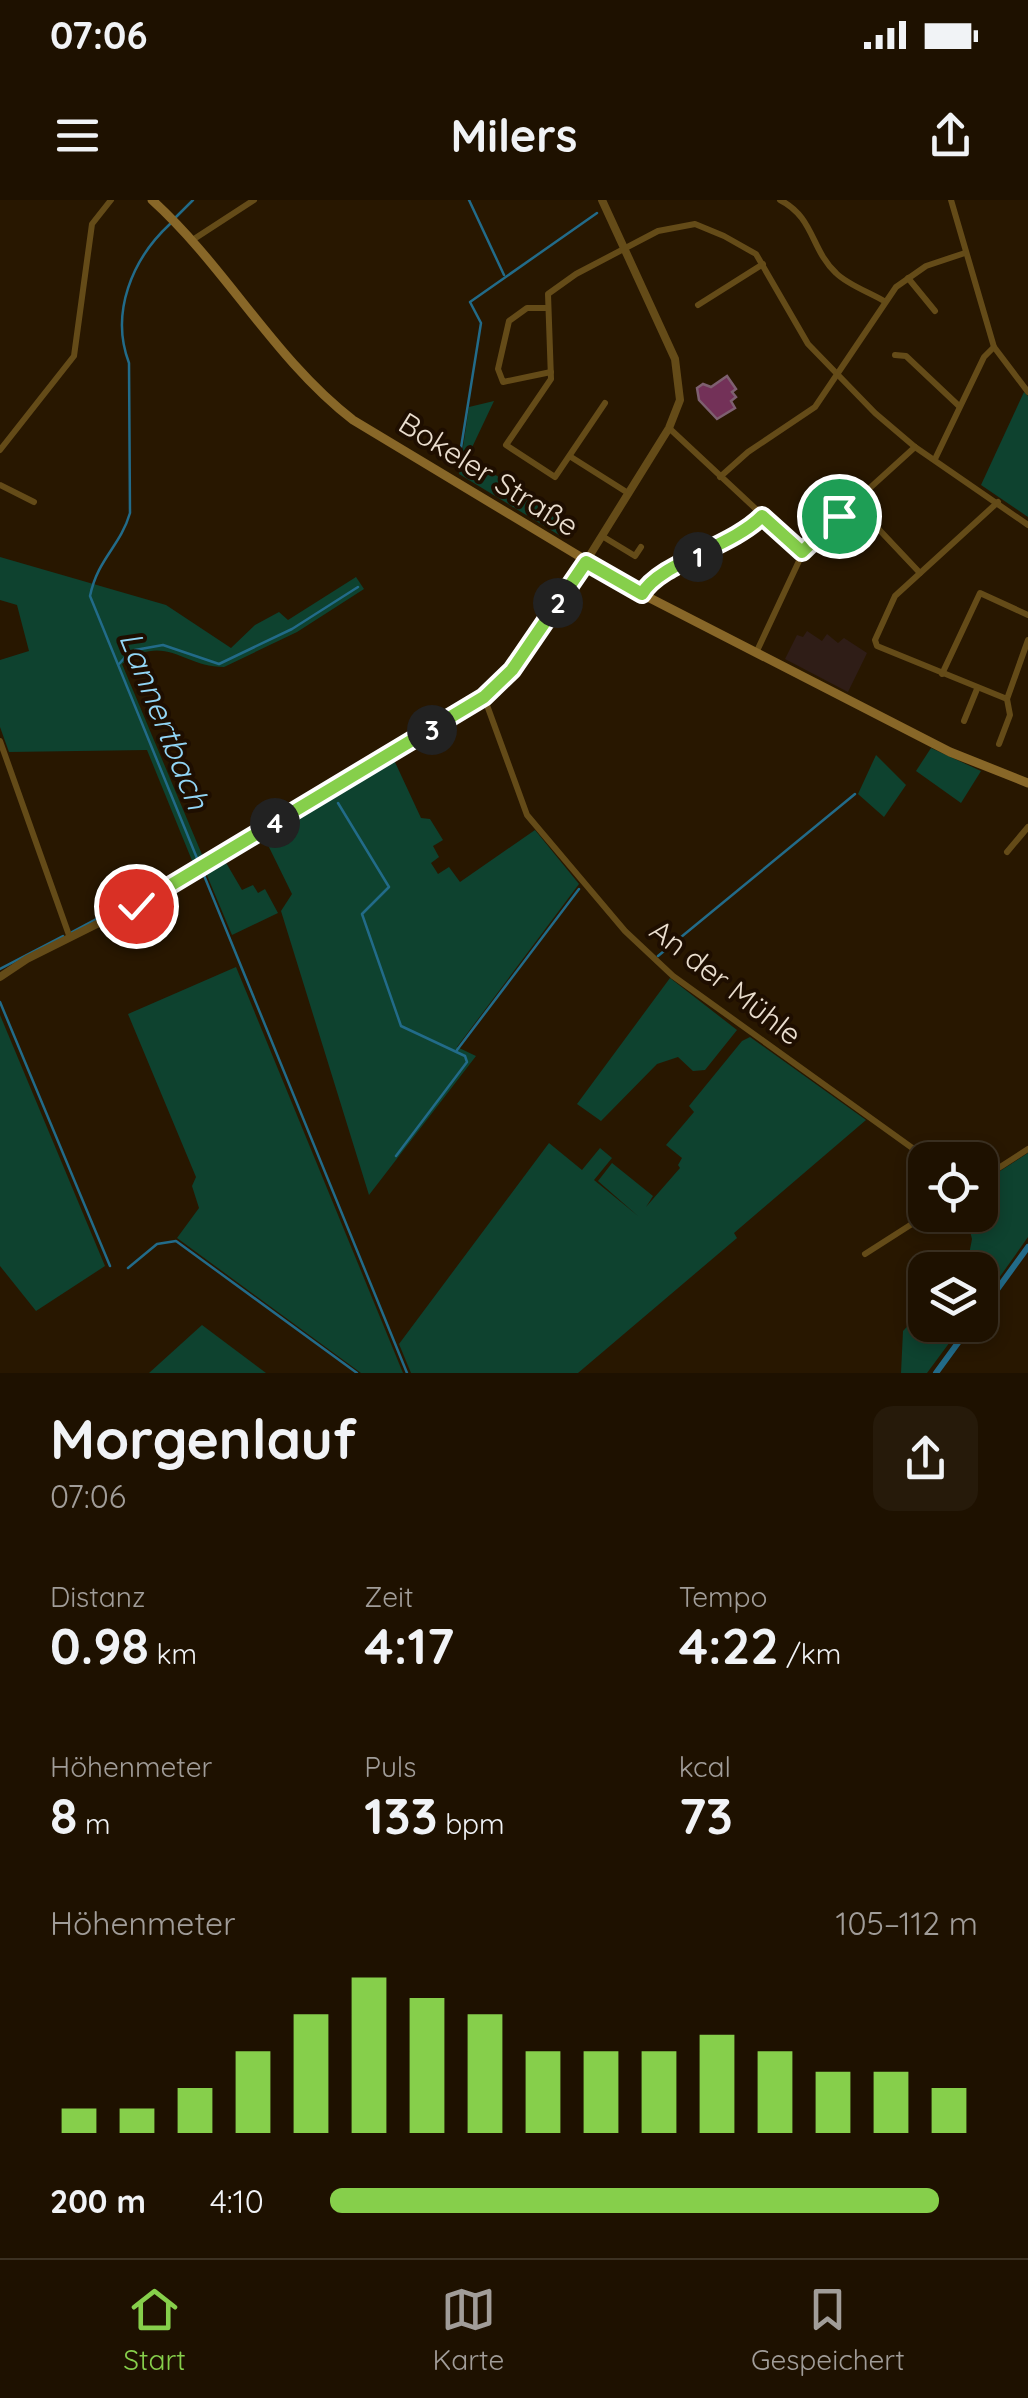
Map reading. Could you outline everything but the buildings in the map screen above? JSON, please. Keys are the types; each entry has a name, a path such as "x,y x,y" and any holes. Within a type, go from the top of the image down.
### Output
{"main road":[{"name":"Bokeler Straße","path":"152,200 194,240 332,403 642,594 950,752 1028,784"}],"street":[{"path":"0,450 70,365 92,224 112,200"},
{"path":"194,240 254,200"},
{"path":"0,977 206,865 484,697 512,670 586,562 668,428 680,400 680,374 602,200"},
{"path":"780,200 794,202 835,273 884,301"},
{"path":"951,200 994,347 1028,392"},
{"path":"605,403 559,475 551,476 506,445 551,379 548,308 552,290 658,231 695,224 746,246 763,264 808,344 914,447 1028,525"},
{"path":"720,477 748,452 815,406 838,377 884,301 908,278 926,266 965,252"},
{"path":"698,305 763,264"},
{"path":"908,278 935,311"},
{"path":"548,308 528,308 509,321 498,369 504,382 551,372"},
{"path":"935,459 984,357 994,347"},
{"path":"896,355 906,356 959,406"},
{"path":"668,428 802,552"},
{"path":"756,652 802,552 914,447"},
{"path":"570,457 628,493"},
{"path":"0,485 34,502"},
{"path":"998,502 895,596 875,640 878,646 1007,699"},
{"path":"854,503 920,573"},
{"path":"642,594 652,580 716,548 762,516"},
{"path":"602,536 635,556 641,546"},
{"path":"942,674 980,593 1028,614"},
{"path":"999,744 1010,715 1007,699 1028,640"},
{"path":"964,721 978,689"},
{"name":"An der Mühle","path":"484,697 528,815 626,931 687,986 908,1145"},
{"path":"0,741 70,938"},
{"path":"1008,852 1028,826"},
{"path":"998,1168 1028,1149"},
{"path":"865,1254 908,1227"}],"shaded area":[{"path":"807,631 822,641 827,634 838,643 844,638 867,653 848,692 785,659 797,635 803,637"}],"green space":[{"path":"1024,392 1028,396 1028,517 981,485"},
{"path":"494,401 467,458 569,519 559,535 459,474 469,407"},
{"path":"0,557 166,605 231,648 255,625 279,612 288,620 356,577 364,589 297,632 224,667 163,651 137,655 122,664 203,857 193,863 147,750 9,752 0,727 0,660 29,651 17,605 0,600"},
{"path":"931,748 981,771 961,803 916,771"},
{"path":"876,755 906,785 884,817 858,794"},
{"path":"394,760 421,818 430,819 443,840 433,846 439,857 431,863 438,874 449,867 460,882 535,830 579,884 457,1047 476,1056 369,1195 281,911 292,894 265,839"},
{"path":"225,861 242,890 253,885 258,893 265,889 278,913 232,935 206,873"},
{"path":"236,967 403,1373 361,1373 177,1238 199,1208 192,1186 196,1177 128,1014"},
{"path":"670,978 737,1030 705,1070 693,1071 678,1057 657,1064 601,1121 577,1104"},
{"path":"0,1015 105,1266 36,1311 0,1266"},
{"path":"750,1037 866,1120 734,1233 737,1238 578,1373 411,1373 399,1344 549,1143 582,1170 600,1148 612,1158 594,1180 638,1216 598,1181 612,1163 653,1196 646,1207 680,1168 682,1158 666,1145 694,1112 689,1106 742,1041"},
{"path":"1028,1153 1028,1237 998,1279 998,1252 969,1252 970,1232 998,1232 998,1172"},
{"path":"202,1325 266,1373 149,1373"},
{"path":"908,1326 908,1342 950,1342 927,1373 901,1373 903,1331"}],"waterway":[{"name":"Lannertbach","path":"175,218 193,200"},
{"path":"469,200 504,275"},
{"path":"469,466 460,454 481,323 470,302 597,213"},
{"name":"Lannertbach","path":"170,224 135,270 124,306 122,325 129,363 130,513 98,572 90,596 407,1373"},
{"path":"135,650 163,645 219,664 292,629 358,587"},
{"path":"491,699 516,673 568,599"},
{"path":"496,681 536,628"},
{"path":"119,664 128,654"},
{"path":"411,748 451,723"},
{"path":"266,835 402,753"},
{"path":"658,956 855,794"},
{"path":"338,803 389,887 362,914 401,1026 465,1056 467,1062 396,1156"},
{"path":"72,932 186,871"},
{"path":"457,1050 579,889"},
{"path":"0,969 63,936"},
{"path":"0,1002 110,1266"},
{"path":"128,1268 157,1244 176,1241 357,1373"},
{"path":"998,1288 1028,1247"},
{"path":"936,1373 959,1342"}],"route":[{"path":"136,906 484,697 512,670 586,562 642,594 652,580 716,548 762,516 802,552 839,516"}]}
